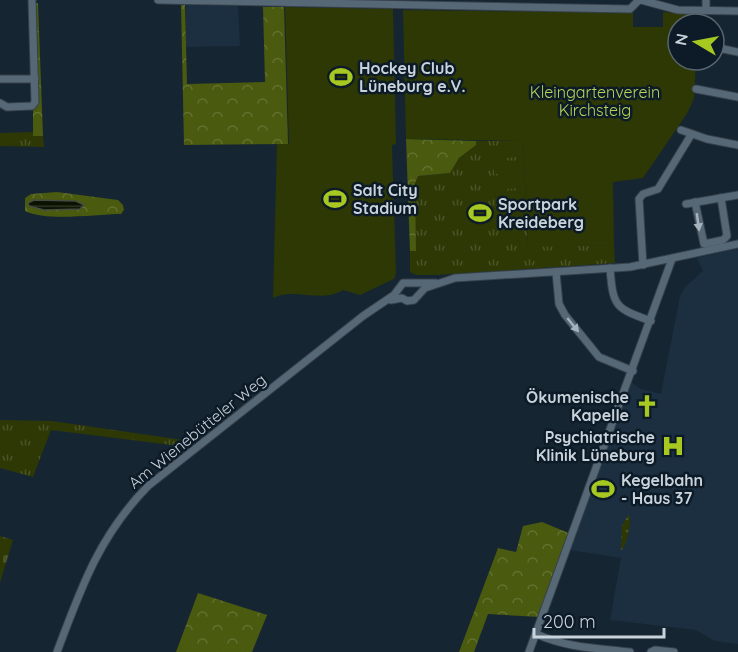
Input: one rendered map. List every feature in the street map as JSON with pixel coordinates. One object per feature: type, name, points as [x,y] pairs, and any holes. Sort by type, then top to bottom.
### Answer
[{"type":"street","points":[[0,103],[7,106],[34,105],[32,0]]},
{"type":"street","points":[[158,0],[630,9],[640,0],[669,9],[738,11]]},
{"type":"street","points":[[706,0],[706,10]]},
{"type":"street","points":[[0,79],[35,79]]},
{"type":"street","points":[[696,89],[738,97]]},
{"type":"street","points":[[681,130],[691,135],[738,145]]},
{"type":"street","points":[[643,265],[639,199],[643,194],[660,186],[691,135]]},
{"type":"street","points":[[686,204],[738,195]]},
{"type":"street","points":[[695,202],[704,244],[723,240],[727,236],[721,198]]},
{"type":"street","name":"Am Wienebütteler Weg","points":[[57,652],[91,563],[110,531],[132,502],[196,447],[363,316],[400,294],[405,282],[418,288],[467,277],[643,265],[738,244]]},
{"type":"street","points":[[530,652],[672,259]]},
{"type":"street","points":[[610,268],[612,296],[618,307],[651,321]]},
{"type":"street","points":[[556,272],[559,304],[565,315],[599,357],[633,371]]},
{"type":"street","name":"Am Wienebütteler Weg","points":[[400,294],[407,301],[414,300],[418,288]]},
{"type":"street","points":[[536,634],[558,648],[574,646],[630,652]]},
{"type":"street","points":[[651,652],[655,650],[674,652]]},
{"type":"shaded area","points":[[186,5],[238,6],[240,46],[186,47]]},
{"type":"shaded area","points":[[34,200],[76,201],[84,205],[80,209],[44,210],[29,206],[28,203]]},
{"type":"shaded area","name":"Psychiatrische Klinik Lüneburg","points":[[738,248],[738,644],[715,641],[696,630],[610,620],[621,558],[570,550],[631,382],[641,389],[661,394],[680,296],[685,287],[703,271],[697,258]]},
{"type":"green space","points":[[35,3],[38,3],[43,136],[33,136],[33,108],[37,104]]},
{"type":"green space","points":[[181,5],[185,5],[187,84],[265,82],[263,7],[284,7],[288,144],[184,145]]},
{"type":"green space","points":[[285,7],[393,9],[396,144],[392,145],[396,273],[394,279],[360,295],[343,290],[326,296],[290,294],[273,298],[277,144],[289,144]]},
{"type":"green space","name":"Kleingartenverein Kirchsteig","points":[[403,10],[633,13],[633,27],[663,27],[663,12],[666,12],[666,72],[695,72],[694,98],[688,112],[643,178],[613,182],[614,245],[528,247],[523,141],[406,139]]},
{"type":"green space","points":[[33,132],[33,136],[43,136],[44,147],[0,146],[0,133]]},
{"type":"green space","points":[[406,139],[476,141],[476,145],[459,158],[450,173],[418,176],[415,183],[416,251],[410,251]]},
{"type":"green space","points":[[476,141],[523,141],[528,246],[614,245],[615,263],[436,275],[416,275],[410,272],[410,251],[416,251],[414,183],[418,176],[450,173],[459,158],[475,145]]},
{"type":"green space","points":[[516,145],[517,157],[493,159],[492,147]]},
{"type":"green space","points":[[517,161],[518,173],[494,174],[493,162]]},
{"type":"green space","points":[[518,177],[519,188],[495,190],[494,178]]},
{"type":"green space","points":[[57,192],[118,200],[124,210],[121,214],[72,217],[34,214],[25,211],[25,198],[31,194]],"holes":[[[34,200],[76,201],[80,209],[44,210]]]},
{"type":"green space","points":[[519,192],[520,204],[496,206],[495,194]]},
{"type":"green space","points":[[520,208],[521,220],[497,221],[496,209]]},
{"type":"green space","points":[[0,420],[52,421],[190,441],[180,446],[51,430],[33,477],[0,468]]},
{"type":"green space","points":[[629,514],[628,533],[621,551],[622,525]]},
{"type":"green space","points":[[542,522],[571,534],[540,617],[488,614],[474,652],[459,652],[498,548],[516,552],[523,526]]},
{"type":"green space","points":[[0,536],[13,540],[0,583]]},
{"type":"green space","points":[[198,593],[267,615],[252,652],[176,652]]},
{"type":"place","name":"Hockey Club Lüneburg e.V.","points":[[341,77]]},
{"type":"place","name":"Salt City Stadium","points":[[335,199]]},
{"type":"place","name":"Sportpark Kreideberg","points":[[480,213]]},
{"type":"place","name":"Ökumenische Kapelle","points":[[647,406]]},
{"type":"place","name":"Psychiatrische Klinik Lüneburg","points":[[673,446]]},
{"type":"place","name":"Kegelbahn - Haus 37","points":[[603,489]]}]
